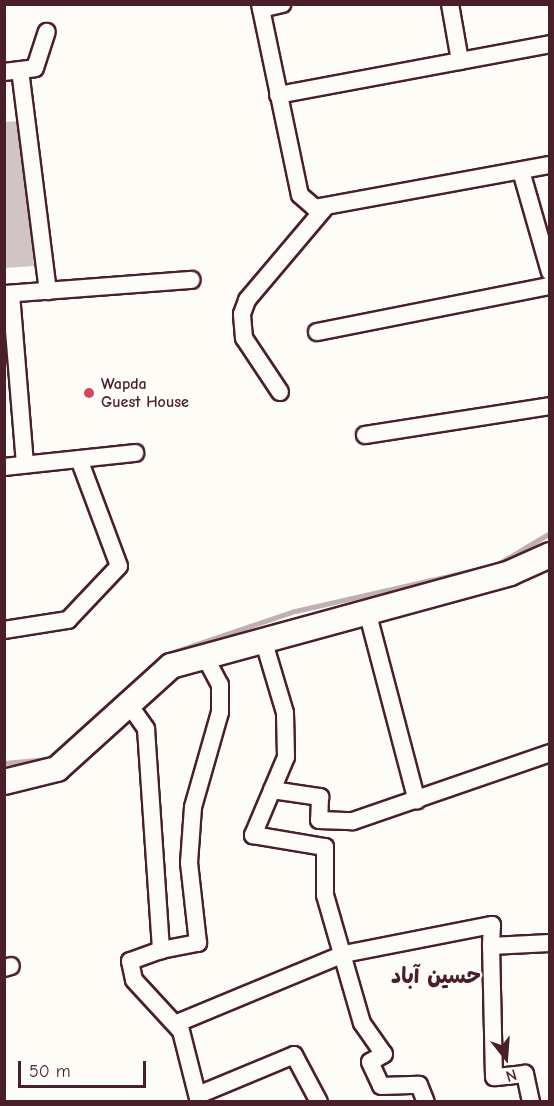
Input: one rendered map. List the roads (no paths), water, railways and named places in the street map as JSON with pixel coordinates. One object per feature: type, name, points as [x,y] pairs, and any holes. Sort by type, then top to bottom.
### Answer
[{"type":"street","points":[[282,4],[260,7],[300,195],[306,203],[324,209],[549,165]]},
{"type":"street","points":[[450,4],[460,61]]},
{"type":"street","points":[[47,32],[35,68],[12,71],[48,291]]},
{"type":"street","points":[[278,95],[549,44]]},
{"type":"street","points":[[520,171],[549,272]]},
{"type":"street","points":[[280,392],[244,338],[242,314],[247,300],[324,209]]},
{"type":"street","points":[[25,464],[8,294],[191,280]]},
{"type":"street","points":[[317,332],[549,286]]},
{"type":"street","points":[[365,435],[549,406]]},
{"type":"street","points":[[4,467],[135,453]]},
{"type":"street","points":[[4,630],[68,620],[119,566],[79,459]]},
{"type":"street","points":[[4,782],[57,769],[171,666],[204,655],[510,573],[549,555]]},
{"type":"street","points":[[367,611],[417,801]]},
{"type":"street","points":[[263,639],[285,712],[286,757],[253,835],[325,847],[325,895],[344,954],[362,1023],[384,1054],[370,1062],[381,1086],[419,1085],[426,1101]]},
{"type":"street","points":[[204,655],[220,685],[220,712],[193,807],[189,863],[198,943],[161,950],[130,961],[134,980],[175,1024],[198,1098],[294,1055],[319,1101]]},
{"type":"street","points":[[128,703],[146,729],[161,950]]},
{"type":"street","points":[[272,790],[320,797],[319,820],[353,821],[417,801],[549,753]]},
{"type":"street","points":[[175,1024],[344,954],[492,925],[494,1077],[525,1074],[531,1101]]},
{"type":"street","points":[[491,946],[549,944]]},
{"type":"waterway","points":[[494,566],[550,533]]},
{"type":"waterway","points":[[4,763],[48,759],[164,655],[295,611],[485,568]]},
{"type":"place","name":"Wapda Guest House","points":[[89,393]]},
{"type":"district","name":"حسین آباد","points":[[436,977]]}]
